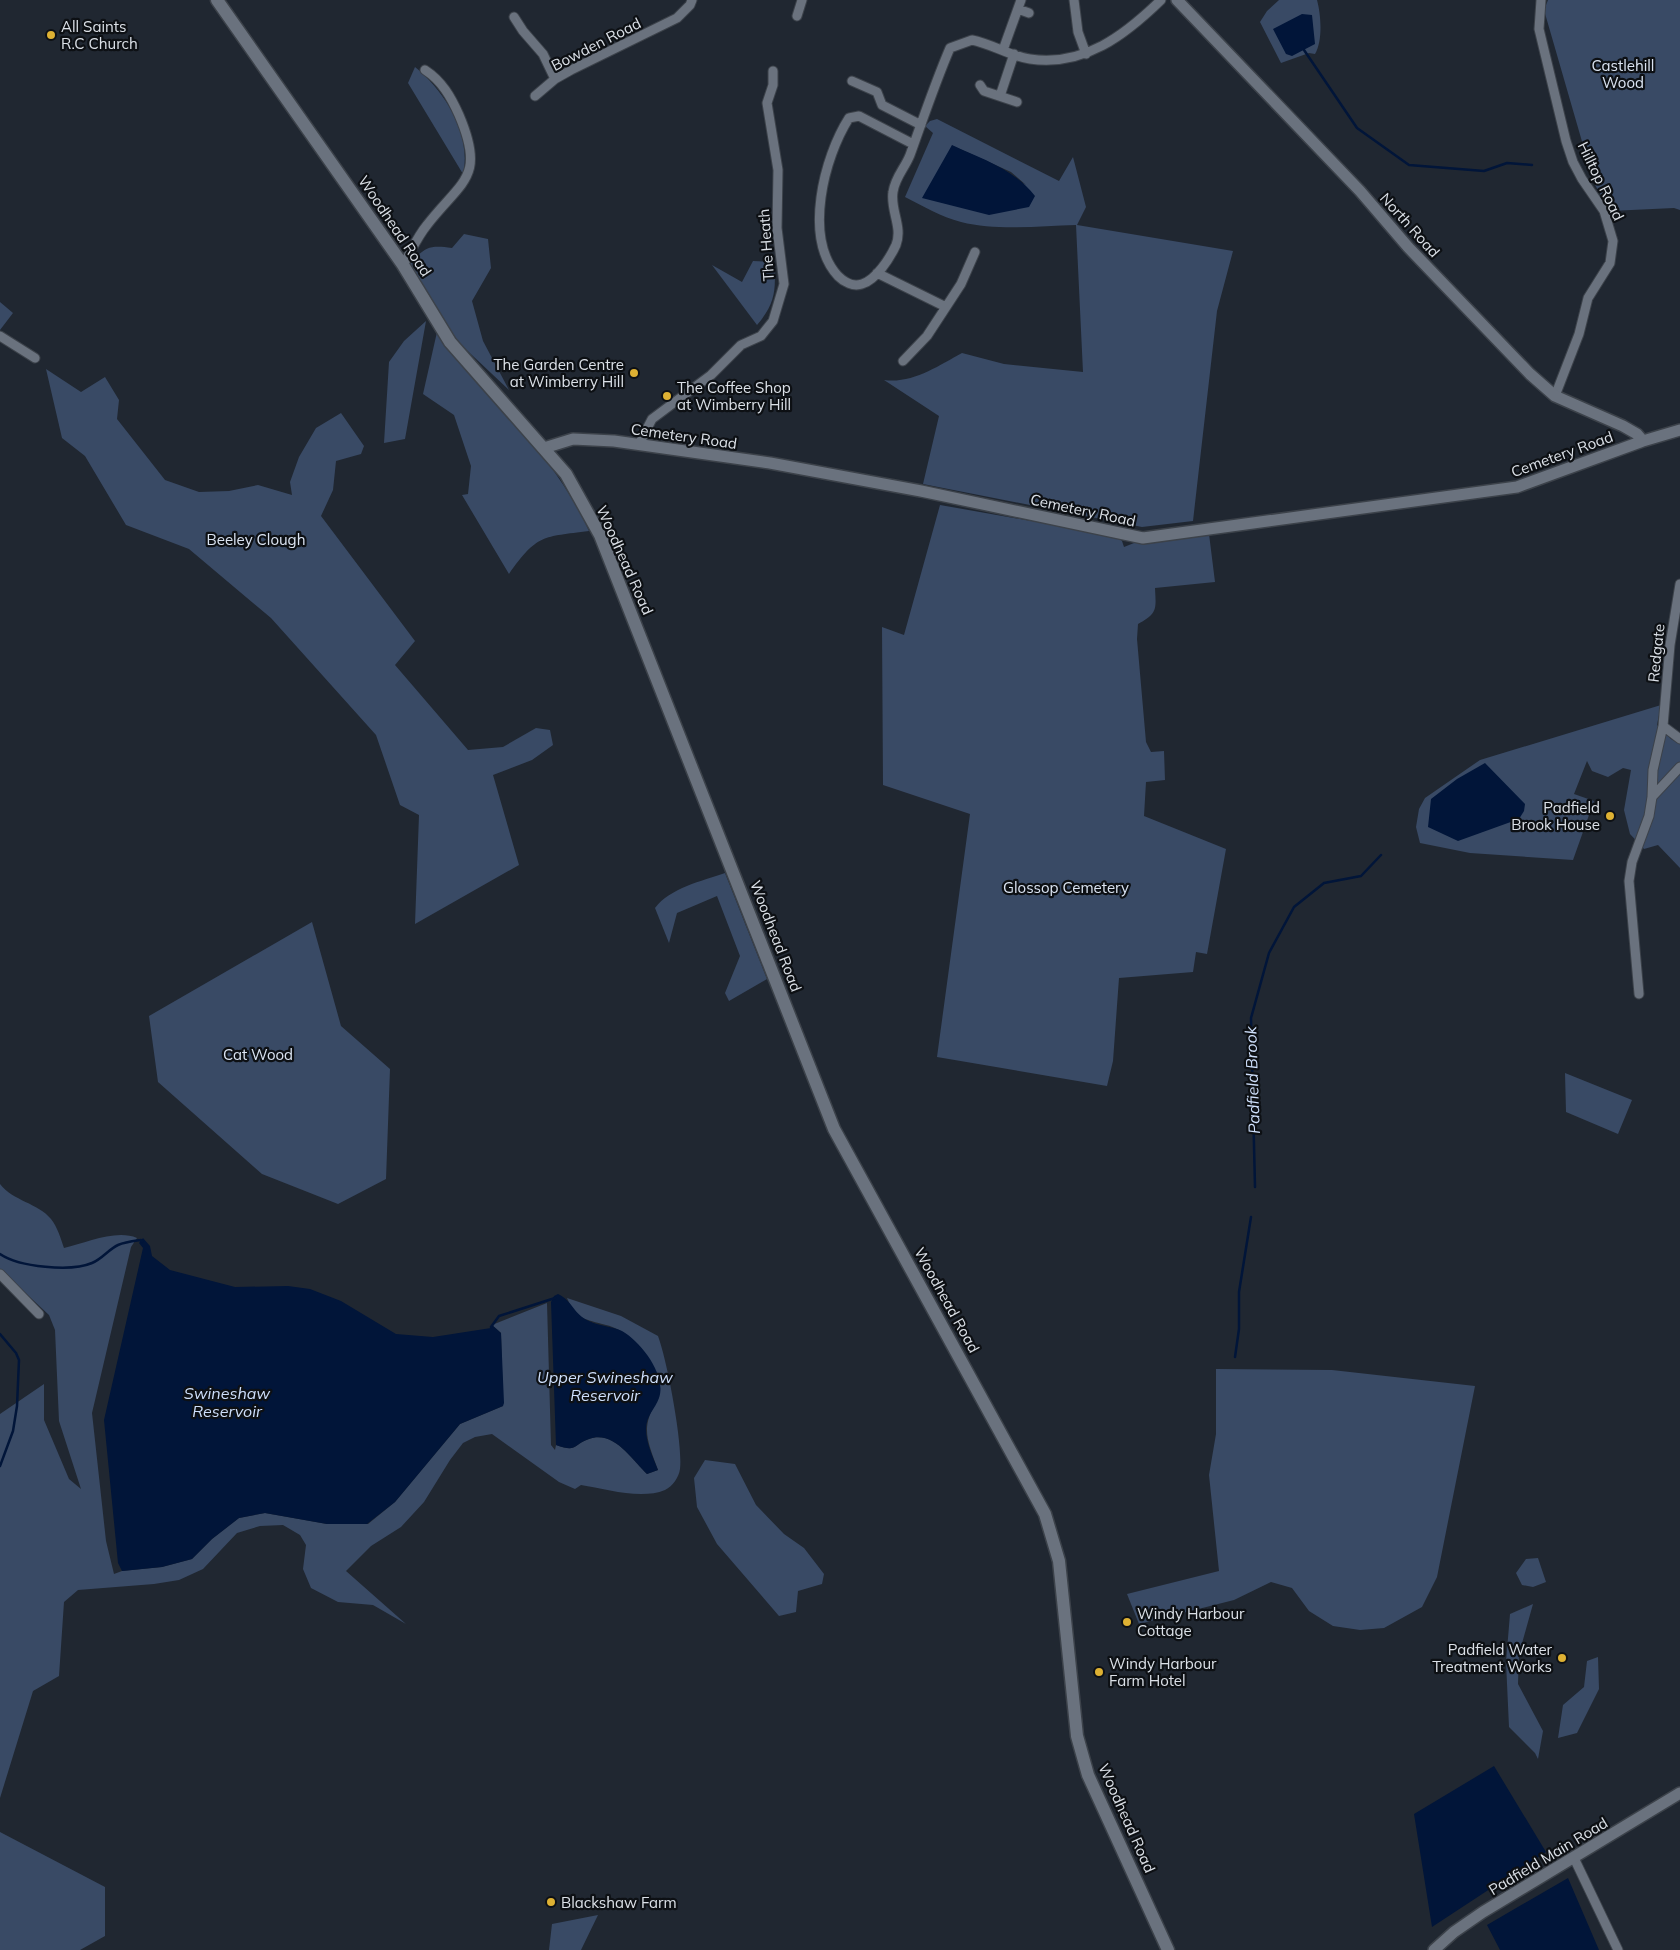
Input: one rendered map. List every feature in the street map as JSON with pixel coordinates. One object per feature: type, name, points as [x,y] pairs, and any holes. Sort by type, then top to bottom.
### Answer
[{"type":"main road","name":"Woodhead Road","points":[[217,0],[403,265],[450,342],[566,474],[600,535],[834,1129],[1045,1514],[1059,1561],[1077,1736],[1081,1751],[1088,1775],[1168,1950]]},
{"type":"street","name":"Bowden Road","points":[[535,96],[555,79],[677,18],[690,5],[692,0]]},
{"type":"street","points":[[797,16],[802,0]]},
{"type":"street","points":[[1074,0],[1078,32],[1086,54]]},
{"type":"street","points":[[913,144],[860,116],[849,118],[840,132],[825,178],[820,224],[826,260],[841,278],[849,284],[863,284],[877,272],[890,256],[897,242],[898,227],[892,194],[897,176],[910,156],[950,48],[972,40],[1029,59],[1059,61],[1086,54],[1124,32],[1162,0]]},
{"type":"street","name":"North Road","points":[[1177,0],[1360,191],[1408,247],[1530,374],[1555,396],[1623,426],[1637,434],[1642,441]]},
{"type":"street","name":"Hilltop Road","points":[[1541,0],[1539,29],[1566,141],[1577,171],[1604,211],[1613,241],[1610,263],[1588,298],[1579,334],[1555,396]]},
{"type":"street","points":[[1003,50],[1020,4],[1029,12]]},
{"type":"street","points":[[514,17],[522,31],[543,54],[555,79]]},
{"type":"street","points":[[1000,96],[1014,54]]},
{"type":"street","points":[[403,265],[426,226],[458,192],[464,182],[471,154],[463,124],[448,92],[434,75],[425,70]]},
{"type":"street","name":"The Heath","points":[[639,444],[652,419],[710,375],[741,345],[761,336],[773,321],[784,284],[777,228],[778,170],[767,103],[773,86],[773,71]]},
{"type":"street","points":[[852,81],[877,92],[882,105],[921,125]]},
{"type":"street","points":[[980,85],[984,91],[1017,102]]},
{"type":"street","points":[[903,361],[927,336],[961,284],[975,252]]},
{"type":"street","points":[[877,272],[946,307]]},
{"type":"street","points":[[0,336],[35,358]]},
{"type":"street","name":"Cemetery Road","points":[[544,448],[573,439],[639,444],[798,468],[921,491],[1143,538],[1510,489],[1537,481],[1642,441],[1680,430]]},
{"type":"street","name":"Redgate","points":[[1639,994],[1629,881],[1632,862],[1649,816],[1653,770],[1663,726],[1670,645],[1680,584]]},
{"type":"street","points":[[1663,726],[1680,739]]},
{"type":"street","points":[[1652,797],[1680,767]]},
{"type":"street","points":[[0,1274],[39,1314]]},
{"type":"street","name":"Padfield Main Road","points":[[1434,1950],[1454,1932],[1483,1912],[1680,1792]]},
{"type":"street","points":[[1574,1858],[1618,1950]]},
{"type":"green space","points":[[1279,0],[1317,0],[1320,13],[1320,27],[1318,48],[1315,54],[1309,53],[1281,63],[1260,22],[1267,11]]},
{"type":"green space","name":"Castlehill Wood","points":[[1548,0],[1680,0],[1680,210],[1674,208],[1610,211],[1594,183],[1544,10]]},
{"type":"green space","points":[[415,67],[436,88],[454,115],[464,144],[463,174],[408,83]]},
{"type":"green space","points":[[937,119],[1059,181],[1073,157],[1086,207],[1077,225],[1233,251],[1217,311],[1193,521],[1142,527],[923,484],[939,416],[884,380],[894,381],[915,377],[962,353],[1004,364],[1083,372],[1076,225],[1018,227],[975,225],[946,217],[905,197],[933,133],[925,126],[930,121]],"holes":[[[951,145],[1011,172],[1026,185]]]},
{"type":"green space","points":[[464,234],[488,239],[491,268],[472,301],[483,341],[509,390],[457,341],[410,264],[428,248],[452,248]]},
{"type":"green space","points":[[753,261],[774,262],[775,272],[775,288],[771,303],[757,325],[712,265],[742,282]]},
{"type":"green space","points":[[0,302],[13,313],[0,330]]},
{"type":"green space","points":[[426,321],[405,439],[384,443],[389,362],[404,341]]},
{"type":"green space","points":[[437,332],[449,350],[507,414],[544,459],[576,506],[589,531],[551,537],[534,544],[509,574],[462,495],[468,494],[471,466],[454,415],[423,394]]},
{"type":"green space","name":"Beeley Clough","points":[[46,369],[81,392],[105,377],[119,400],[117,419],[165,480],[199,492],[229,491],[258,485],[292,495],[290,482],[299,457],[316,428],[341,413],[364,446],[361,454],[336,461],[333,490],[321,516],[415,641],[395,665],[468,750],[503,747],[536,728],[550,730],[553,745],[532,760],[493,775],[519,865],[415,924],[419,815],[400,805],[376,735],[271,618],[189,549],[126,525],[85,456],[62,438]]},
{"type":"green space","name":"Glossop Cemetery","points":[[940,505],[1117,536],[1122,541],[1124,547],[1134,543],[1209,534],[1215,582],[1155,588],[1156,601],[1154,610],[1149,617],[1138,624],[1137,639],[1146,742],[1151,752],[1164,751],[1165,780],[1146,782],[1144,816],[1226,849],[1207,954],[1196,952],[1193,972],[1119,978],[1113,1061],[1107,1086],[937,1057],[970,814],[883,785],[882,627],[904,635]]},
{"type":"green space","points":[[1661,705],[1657,725],[1671,739],[1680,744],[1680,868],[1658,845],[1644,849],[1630,834],[1624,810],[1631,770],[1623,768],[1608,777],[1592,771],[1587,761],[1574,794],[1594,801],[1573,860],[1470,853],[1420,843],[1416,827],[1419,809],[1425,798],[1480,760]]},
{"type":"green space","points":[[725,873],[767,979],[729,1001],[725,993],[740,956],[717,896],[677,913],[669,943],[655,908],[661,901],[678,890]]},
{"type":"green space","name":"Cat Wood","points":[[312,922],[341,1026],[390,1069],[386,1179],[338,1204],[262,1174],[158,1082],[149,1016]]},
{"type":"green space","points":[[1565,1073],[1632,1100],[1618,1134],[1566,1112]]},
{"type":"green space","points":[[0,1184],[5,1190],[39,1209],[51,1219],[59,1233],[64,1248],[110,1236],[120,1235],[137,1238],[131,1247],[92,1413],[106,1541],[114,1574],[122,1571],[162,1567],[192,1559],[212,1539],[239,1518],[265,1513],[327,1524],[368,1524],[395,1502],[460,1424],[503,1406],[501,1333],[492,1325],[547,1303],[551,1445],[555,1450],[556,1445],[572,1448],[584,1441],[598,1437],[614,1442],[622,1448],[647,1474],[658,1470],[647,1434],[649,1418],[658,1399],[648,1358],[640,1347],[624,1333],[612,1327],[582,1318],[574,1311],[567,1298],[621,1316],[658,1336],[670,1382],[677,1422],[680,1457],[678,1475],[673,1484],[665,1490],[656,1493],[623,1493],[581,1485],[575,1489],[559,1482],[492,1434],[475,1437],[463,1443],[424,1502],[401,1527],[371,1546],[346,1571],[406,1624],[373,1605],[338,1602],[311,1588],[303,1569],[306,1545],[300,1535],[283,1525],[260,1526],[237,1533],[203,1569],[179,1580],[154,1584],[78,1590],[64,1602],[59,1676],[33,1691],[0,1798],[0,1414],[44,1384],[44,1420],[69,1479],[81,1489],[59,1421],[55,1330],[49,1315],[0,1269]]},
{"type":"green space","points":[[1216,1369],[1332,1370],[1475,1386],[1437,1577],[1422,1607],[1384,1628],[1360,1630],[1333,1626],[1309,1611],[1292,1588],[1271,1582],[1234,1600],[1139,1624],[1127,1594],[1219,1571],[1209,1475],[1216,1434]]},
{"type":"green space","points":[[705,1460],[735,1464],[756,1505],[784,1534],[804,1548],[824,1574],[822,1584],[798,1591],[796,1612],[779,1616],[717,1544],[697,1507],[694,1478]]},
{"type":"green space","points":[[1538,1558],[1546,1582],[1533,1587],[1522,1585],[1516,1573],[1526,1559]]},
{"type":"green space","points":[[1533,1604],[1519,1654],[1518,1684],[1543,1731],[1538,1759],[1535,1753],[1509,1727],[1506,1662],[1510,1614]]},
{"type":"green space","points":[[1598,1657],[1599,1689],[1577,1733],[1558,1738],[1563,1705],[1584,1687],[1587,1661]]},
{"type":"green space","points":[[0,1832],[105,1887],[105,1936],[80,1950],[0,1950]]},
{"type":"green space","points":[[598,1915],[581,1950],[549,1950],[552,1924]]},
{"type":"water","points":[[1302,14],[1312,15],[1315,44],[1292,56],[1286,54],[1273,29]]},
{"type":"water","points":[[952,145],[997,166],[1027,187],[1035,196],[1029,207],[989,215],[922,198]]},
{"type":"water","points":[[1485,763],[1525,804],[1524,811],[1519,819],[1458,841],[1428,827],[1431,799],[1457,779]]},
{"type":"water","name":"Swineshaw Reservoir","points":[[143,1238],[150,1246],[152,1256],[170,1270],[235,1287],[288,1286],[310,1289],[341,1301],[396,1334],[433,1337],[491,1328],[492,1325],[501,1333],[503,1406],[460,1424],[395,1502],[367,1524],[327,1524],[265,1513],[239,1518],[212,1539],[192,1559],[162,1567],[122,1571],[118,1563],[104,1420],[143,1248],[139,1243]]},
{"type":"water","name":"Upper Swineshaw Reservoir","points":[[558,1294],[589,1321],[622,1331],[637,1343],[651,1360],[659,1379],[660,1389],[659,1398],[647,1420],[646,1434],[658,1470],[647,1474],[622,1448],[614,1442],[598,1437],[584,1441],[572,1448],[556,1445],[551,1302],[554,1296]]},
{"type":"water","points":[[1494,1766],[1546,1852],[1432,1927],[1414,1814]]},
{"type":"water","points":[[1568,1878],[1599,1950],[1500,1950],[1487,1925]]},
{"type":"waterway","points":[[1304,50],[1357,128],[1409,165],[1484,171],[1507,163],[1532,165]]},
{"type":"waterway","name":"Padfield Brook","points":[[1255,1187],[1251,1018],[1269,953],[1294,907],[1324,883],[1361,876],[1381,855]]},
{"type":"waterway","name":"Padfield Brook","points":[[1235,1357],[1239,1329],[1239,1292],[1251,1217]]},
{"type":"waterway","points":[[0,1254],[19,1262],[45,1267],[83,1266],[99,1259],[121,1244],[141,1240],[142,1242]]},
{"type":"waterway","points":[[491,1327],[499,1316],[555,1298]]},
{"type":"waterway","points":[[0,1334],[16,1353],[19,1360],[17,1406],[13,1431],[0,1466]]},
{"type":"place","name":"All Saints R.C Church","points":[[51,35]]},
{"type":"place","name":"The Garden Centre at Wimberry Hill","points":[[634,373]]},
{"type":"place","name":"The Coffee Shop at Wimberry Hill","points":[[667,396]]},
{"type":"place","name":"Padfield Brook House","points":[[1610,816]]},
{"type":"place","name":"Windy Harbour Cottage","points":[[1127,1622]]},
{"type":"place","name":"Padfield Water Treatment Works","points":[[1562,1658]]},
{"type":"place","name":"Windy Harbour Farm Hotel","points":[[1099,1672]]},
{"type":"place","name":"Blackshaw Farm","points":[[551,1902]]}]
